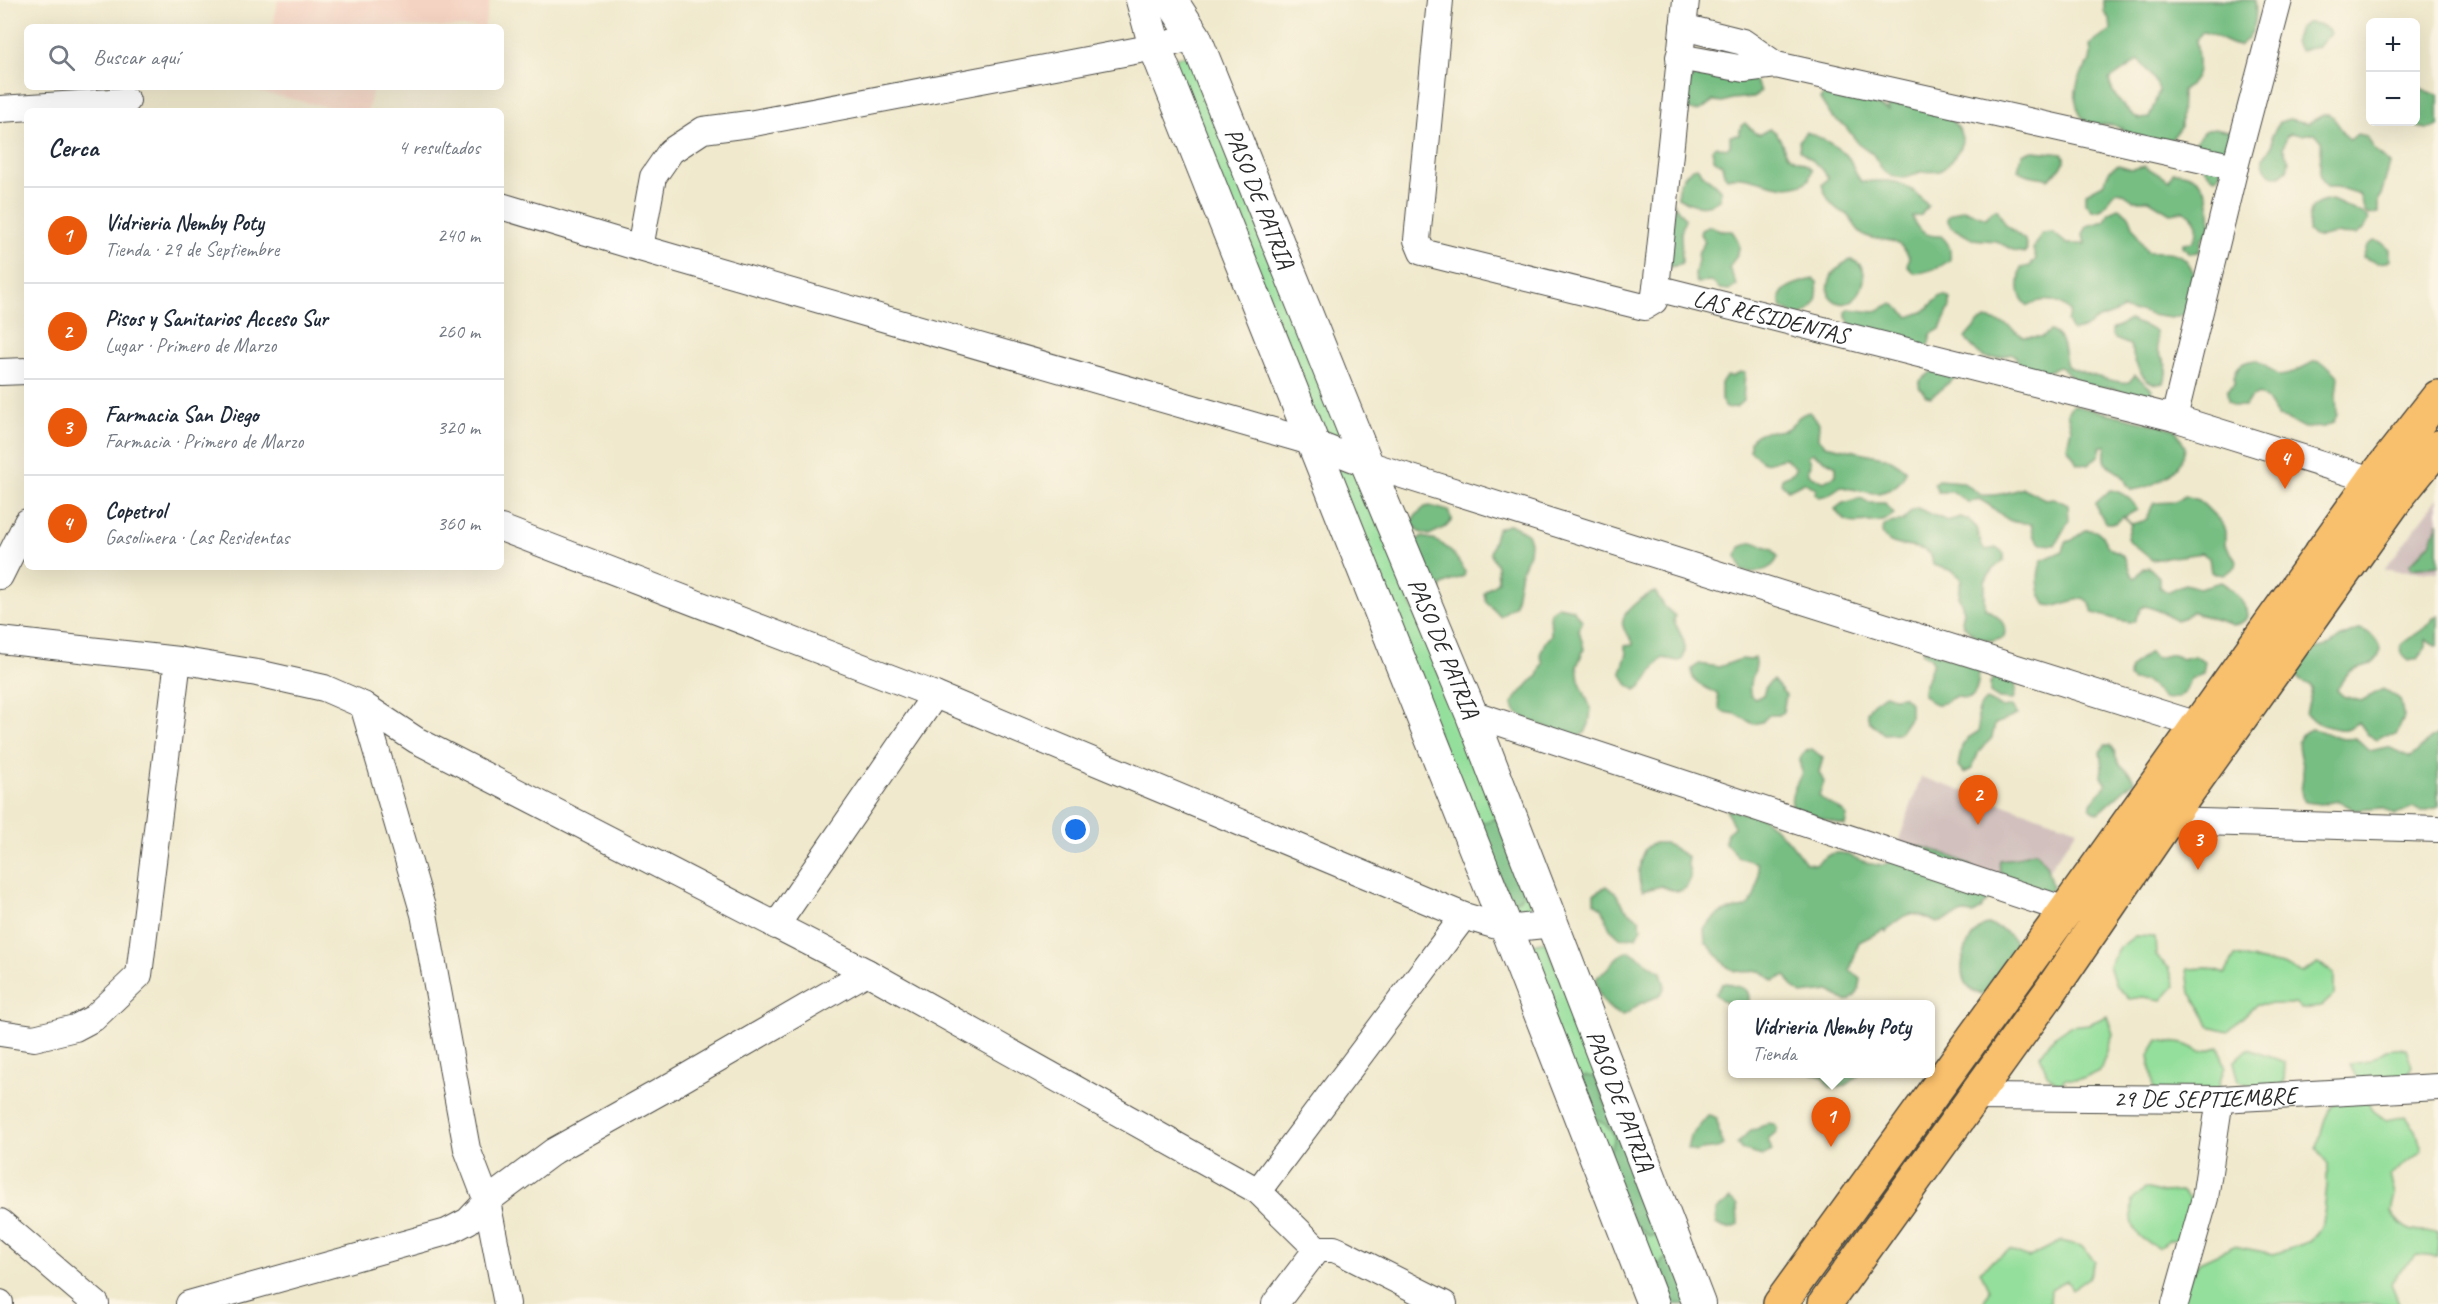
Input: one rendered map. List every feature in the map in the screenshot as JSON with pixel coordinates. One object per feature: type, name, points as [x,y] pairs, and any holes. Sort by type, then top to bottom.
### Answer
[{"type":"highway","points":[[1826,1304],[2048,996],[2168,821],[2386,488],[2438,397]]},
{"type":"highway","points":[[1780,1304],[2198,725],[2386,488],[2438,447]]},
{"type":"street","name":"PASO DE PATRIA","points":[[1142,0],[1155,47],[1507,929],[1653,1304]]},
{"type":"street","name":"PASO DE PATRIA","points":[[1170,0],[1194,37],[1367,464],[1471,713],[1699,1304]]},
{"type":"street","points":[[1440,0],[1417,240],[1422,252],[1644,307],[1654,301],[1656,288],[1686,0]]},
{"type":"street","points":[[2175,418],[2235,167],[2279,0]]},
{"type":"street","points":[[1683,27],[1743,42],[1776,65]]},
{"type":"street","points":[[640,248],[653,177],[671,151],[703,130],[1155,47],[1194,37]]},
{"type":"street","points":[[1679,57],[1744,69],[1776,65],[2235,167]]},
{"type":"street","points":[[0,109],[127,101]]},
{"type":"street","points":[[504,207],[1311,442],[1367,464],[2198,725]]},
{"type":"street","name":"LAS RESIDENTAS","points":[[1656,288],[2175,418],[2386,488]]},
{"type":"street","points":[[0,372],[24,371]]},
{"type":"street","points":[[0,576],[24,528]]},
{"type":"street","points":[[504,529],[935,695],[1464,916],[1507,929],[1553,924]]},
{"type":"street","points":[[0,640],[178,660],[257,672],[313,686],[363,705],[416,740],[867,972],[1258,1191],[1317,1249],[1334,1249],[1341,1252],[1443,1304]]},
{"type":"street","points":[[0,1033],[34,1038],[75,1028],[102,1012],[140,975],[178,660]]},
{"type":"street","points":[[776,926],[935,695]]},
{"type":"street","points":[[363,705],[424,914],[467,1149],[487,1201],[507,1304]]},
{"type":"street","points":[[1471,713],[2066,910]]},
{"type":"street","points":[[2168,821],[2438,828]]},
{"type":"street","points":[[1258,1191],[1464,916]]},
{"type":"street","points":[[189,1304],[447,1232],[468,1221],[487,1201],[554,1151],[867,972]]},
{"type":"street","name":"29 DE SEPTIEMBRE","points":[[1973,1097],[2220,1099],[2438,1087]]},
{"type":"street","points":[[2175,1304],[2205,1198],[2220,1099]]},
{"type":"street","points":[[0,1222],[96,1304]]},
{"type":"street","points":[[1275,1304],[1317,1249]]},
{"type":"shaded area","points":[[278,0],[490,0],[485,24],[274,24]]},
{"type":"shaded area","points":[[259,90],[372,90],[369,108],[333,108],[259,92]]},
{"type":"shaded area","points":[[2438,498],[2438,572],[2384,570]]},
{"type":"shaded area","points":[[1921,777],[2078,829],[2034,890],[1897,845]]},
{"type":"green space","points":[[2104,0],[2255,0],[2256,14],[2252,31],[2239,46],[2202,32],[2196,40],[2197,75],[2189,86],[2182,90],[2181,127],[2169,142],[2141,140],[2116,126],[2088,122],[2077,108],[2077,88],[2091,57],[2090,45],[2111,30],[2110,20],[2104,12]],"holes":[[[2139,60],[2156,82],[2159,91],[2149,118],[2139,119],[2120,102],[2109,80]]]},
{"type":"green space","points":[[2307,23],[2320,25],[2331,33],[2318,47],[2300,50],[2294,42],[2299,28]]},
{"type":"green space","points":[[1191,54],[1343,438],[1316,428],[1170,60]]},
{"type":"green space","points":[[1688,65],[1753,78],[1761,91],[1754,97],[1723,102],[1713,101],[1703,109],[1693,111],[1685,106],[1685,91],[1692,78]]},
{"type":"green space","points":[[2420,87],[2428,93],[2438,95],[2438,126],[2430,129],[2418,126],[2420,126]]},
{"type":"green space","points":[[1836,89],[1889,110],[1887,103],[1895,105],[1934,100],[1959,129],[1962,138],[1961,147],[1948,165],[1940,171],[1921,172],[1902,178],[1892,176],[1883,171],[1873,154],[1858,143],[1846,127],[1831,116],[1820,99],[1826,92]]},
{"type":"green space","points":[[2325,114],[2333,117],[2350,140],[2357,134],[2367,136],[2374,149],[2390,164],[2378,199],[2378,213],[2369,215],[2365,212],[2359,194],[2337,187],[2327,187],[2323,182],[2320,171],[2321,140],[2315,133],[2287,135],[2283,148],[2289,161],[2287,170],[2280,176],[2273,175],[2265,168],[2263,158],[2272,146],[2272,135],[2280,122],[2289,119],[2308,123]]},
{"type":"green space","points":[[1745,123],[1755,133],[1760,134],[1769,129],[1776,133],[1788,155],[1812,170],[1809,180],[1789,187],[1748,178],[1727,178],[1722,165],[1714,159],[1712,149],[1716,146],[1726,149],[1730,146],[1730,136],[1739,135],[1741,126]]},
{"type":"green space","points":[[2214,128],[2234,132],[2219,176],[2215,178],[2204,168],[2195,142],[2204,131]]},
{"type":"green space","points":[[1806,132],[1845,153],[1862,182],[1899,183],[1920,197],[1928,206],[1921,215],[1912,217],[1914,222],[1923,232],[1941,236],[1944,239],[1949,246],[1950,260],[1933,270],[1914,273],[1907,266],[1909,256],[1898,244],[1888,240],[1870,238],[1861,233],[1848,215],[1837,209],[1828,198],[1822,185],[1828,178],[1823,170],[1800,150],[1799,140]]},
{"type":"green space","points":[[2034,151],[2063,154],[2063,165],[2048,179],[2022,173],[2018,170],[2021,157],[2024,153]]},
{"type":"green space","points":[[2118,165],[2132,169],[2145,166],[2169,181],[2173,172],[2185,173],[2194,177],[2201,184],[2209,201],[2210,232],[2202,238],[2199,252],[2189,253],[2183,246],[2183,243],[2192,242],[2197,233],[2195,220],[2184,211],[2170,213],[2149,200],[2134,200],[2117,191],[2104,207],[2092,210],[2086,203],[2086,193],[2103,184],[2110,170]]},
{"type":"green space","points":[[1697,167],[1721,191],[1719,200],[1709,205],[1698,205],[1678,197],[1681,181],[1692,168]]},
{"type":"green space","points":[[2332,200],[2367,216],[2369,220],[2364,229],[2356,235],[2336,234],[2322,237],[2308,232],[2310,213],[2314,206]]},
{"type":"green space","points":[[1674,204],[1685,219],[1681,233],[1682,262],[1669,267]]},
{"type":"green space","points":[[2118,208],[2130,217],[2148,252],[2178,255],[2189,264],[2200,291],[2189,313],[2171,318],[2123,309],[2084,328],[2072,331],[2067,321],[2070,312],[2061,304],[2039,301],[2028,306],[2020,293],[2021,268],[2030,266],[2036,259],[2033,249],[2042,233],[2052,232],[2067,244],[2085,244],[2083,235],[2087,226],[2105,221],[2109,212]]},
{"type":"green space","points":[[1963,209],[1986,218],[1997,209],[2006,225],[2025,240],[2027,250],[2024,253],[1996,241],[1972,239],[1951,227],[1947,219],[1949,215]]},
{"type":"green space","points":[[1710,226],[1723,231],[1732,231],[1738,242],[1739,250],[1729,268],[1737,285],[1730,290],[1720,289],[1712,282],[1697,283],[1695,279],[1697,254],[1705,242],[1700,234],[1701,230]]},
{"type":"green space","points":[[2374,241],[2383,243],[2390,249],[2390,259],[2386,262],[2377,263],[2363,257],[2367,246]]},
{"type":"green space","points":[[1851,260],[1860,265],[1864,273],[1863,282],[1854,299],[1846,303],[1838,302],[1829,295],[1830,279],[1840,266]]},
{"type":"green space","points":[[1813,279],[1817,282],[1817,294],[1815,303],[1809,311],[1799,317],[1782,308],[1780,301],[1784,291],[1795,284]]},
{"type":"green space","points":[[1941,296],[1950,299],[1950,307],[1940,329],[1931,334],[1926,347],[1851,325],[1846,317],[1846,312],[1850,309],[1874,312],[1891,304],[1909,317],[1923,312]]},
{"type":"green space","points":[[1986,319],[2005,324],[2024,337],[2042,337],[2050,331],[2055,333],[2063,345],[2067,366],[2116,381],[2129,382],[2135,375],[2153,390],[2150,399],[2145,401],[2108,387],[2077,383],[2063,368],[2058,367],[2042,374],[2021,369],[2015,355],[2011,353],[2003,357],[1984,357],[1965,338],[1978,323]]},
{"type":"green space","points":[[2129,320],[2156,331],[2157,349],[2167,370],[2163,383],[2156,384],[2144,378],[2130,345],[2115,339],[2112,335],[2112,330]]},
{"type":"green space","points":[[2256,360],[2280,376],[2290,374],[2315,361],[2331,368],[2338,376],[2337,415],[2333,423],[2324,427],[2304,428],[2278,417],[2267,400],[2259,394],[2250,398],[2245,406],[2235,406],[2228,401],[2227,391],[2234,384],[2235,374],[2239,367],[2246,362]]},
{"type":"green space","points":[[1935,369],[1957,376],[1931,397],[1926,396],[1919,386],[1920,381]]},
{"type":"green space","points":[[1740,372],[1745,373],[1743,401],[1736,407],[1726,408],[1721,400],[1721,383],[1727,376],[1732,377]]},
{"type":"green space","points":[[2072,405],[2175,429],[2185,447],[2179,464],[2158,482],[2132,490],[2124,478],[2107,464],[2106,446],[2101,446],[2099,455],[2088,465],[2078,463],[2067,447],[2071,428],[2067,413]]},
{"type":"green space","points":[[1809,412],[1819,423],[1818,438],[1825,445],[1888,458],[1905,469],[1903,478],[1892,488],[1878,493],[1841,486],[1828,495],[1819,497],[1815,494],[1816,489],[1804,482],[1788,490],[1781,483],[1782,478],[1794,472],[1796,468],[1785,458],[1764,462],[1750,450],[1750,441],[1762,432],[1786,429]],"holes":[[[1812,453],[1836,466],[1836,475],[1824,482],[1810,475],[1808,470],[1811,462],[1808,456]]]},
{"type":"green space","points":[[1332,467],[1359,474],[1533,908],[1509,914]]},
{"type":"green space","points":[[1938,480],[1962,482],[1981,495],[2002,494],[2023,488],[2045,499],[2054,498],[2068,505],[2069,520],[2055,545],[2041,544],[2034,537],[2031,524],[2010,521],[1978,499],[1969,503],[1953,492],[1938,492],[1934,483]]},
{"type":"green space","points":[[2110,490],[2126,496],[2133,502],[2137,510],[2124,517],[2131,524],[2123,517],[2116,523],[2107,523],[2098,512],[2096,503]]},
{"type":"green space","points":[[2185,496],[2199,500],[2221,522],[2225,531],[2225,545],[2237,561],[2236,566],[2224,574],[2211,572],[2209,558],[2202,553],[2152,560],[2127,538],[2131,524],[2148,518],[2154,503],[2173,502]]},
{"type":"green space","points":[[1861,498],[1869,503],[1885,503],[1894,514],[1881,521],[1853,523],[1842,518],[1835,509],[1843,503]]},
{"type":"green space","points":[[1430,506],[1448,511],[1452,520],[1446,527],[1429,535],[1420,532],[1410,521],[1425,507]]},
{"type":"green space","points":[[1917,508],[1947,521],[1961,517],[1970,521],[1977,528],[1982,547],[1986,550],[1996,548],[2004,554],[2004,560],[1993,569],[1985,581],[1985,608],[2003,624],[2005,633],[2003,638],[1993,641],[1978,638],[1963,625],[1964,611],[1959,597],[1961,578],[1953,571],[1933,565],[1932,556],[1927,551],[1898,545],[1886,539],[1882,533],[1887,524],[1903,521],[1912,510]]},
{"type":"green space","points":[[2438,522],[2438,565],[2412,568],[2410,564],[2430,543]]},
{"type":"green space","points":[[1510,524],[1527,533],[1530,542],[1529,553],[1521,571],[1515,605],[1500,616],[1486,602],[1484,593],[1498,581],[1497,566],[1490,553],[1497,529]]},
{"type":"green space","points":[[2086,530],[2098,532],[2107,546],[2120,553],[2135,578],[2144,568],[2149,567],[2159,577],[2159,587],[2167,592],[2185,584],[2199,588],[2221,582],[2244,605],[2247,612],[2246,618],[2242,623],[2232,625],[2192,611],[2176,620],[2163,612],[2145,606],[2141,608],[2134,622],[2129,622],[2093,613],[2090,603],[2083,598],[2055,606],[2046,605],[2038,583],[2042,560],[2063,551],[2066,542]]},
{"type":"green space","points":[[1422,537],[1448,548],[1465,572],[1464,576],[1442,585],[1440,594],[1435,596],[1413,542]]},
{"type":"green space","points":[[1753,542],[1772,549],[1778,557],[1772,566],[1763,570],[1742,571],[1737,556],[1740,547]]},
{"type":"green space","points":[[1655,592],[1665,607],[1675,616],[1674,621],[1685,650],[1682,660],[1663,658],[1636,690],[1627,684],[1621,672],[1627,654],[1624,646],[1633,645],[1624,629],[1624,617],[1632,606]]},
{"type":"green space","points":[[1558,606],[1572,609],[1582,620],[1579,630],[1584,649],[1577,666],[1579,680],[1591,709],[1585,733],[1576,737],[1531,722],[1515,711],[1512,703],[1538,676],[1543,663],[1540,655],[1545,642],[1551,635],[1550,612]]},
{"type":"green space","points":[[2438,615],[2438,646],[2426,639],[2426,647],[2418,659],[2409,661],[2402,655],[2401,645]]},
{"type":"green space","points":[[2360,629],[2369,633],[2376,640],[2380,649],[2379,653],[2372,663],[2349,672],[2337,690],[2343,696],[2361,701],[2383,689],[2400,699],[2404,718],[2396,735],[2382,736],[2378,739],[2368,735],[2359,722],[2348,728],[2336,729],[2318,723],[2306,714],[2312,689],[2311,685],[2301,681],[2294,674],[2301,661],[2315,649],[2330,645],[2341,637]]},
{"type":"green space","points":[[1922,648],[1979,668],[1977,686],[1973,695],[1966,699],[1956,696],[1936,704],[1923,695],[1933,663],[1931,658],[1923,653]]},
{"type":"green space","points":[[2149,652],[2156,658],[2172,655],[2182,659],[2200,658],[2205,661],[2203,674],[2190,679],[2184,692],[2178,697],[2163,698],[2146,681],[2132,681],[2129,677],[2130,668]]},
{"type":"green space","points":[[1755,657],[1756,667],[1750,686],[1751,696],[1755,699],[1763,695],[1766,686],[1773,680],[1786,695],[1783,712],[1779,715],[1769,715],[1762,722],[1753,724],[1736,714],[1723,712],[1720,709],[1717,694],[1696,682],[1692,669],[1699,664],[1719,667],[1741,659],[1751,660]]},
{"type":"green space","points":[[1996,674],[2013,678],[2016,688],[2013,700],[1999,699],[1990,693],[1990,683]]},
{"type":"green space","points":[[1885,694],[1893,697],[1903,696],[1910,703],[1910,717],[1899,733],[1884,734],[1869,721],[1867,712],[1873,703]]},
{"type":"green space","points":[[1986,700],[2003,708],[2012,706],[2017,715],[1995,724],[1992,738],[1979,751],[1972,769],[1964,773],[1958,766],[1962,746],[1968,738],[1979,731],[1979,710]]},
{"type":"green space","points":[[2311,729],[2341,739],[2355,738],[2369,751],[2388,747],[2410,757],[2438,734],[2438,807],[2421,812],[2413,807],[2395,815],[2383,808],[2355,810],[2339,801],[2320,804],[2305,802],[2301,792],[2303,774],[2298,743],[2300,737]]},
{"type":"green space","points":[[2105,745],[2111,745],[2118,762],[2134,781],[2098,813],[2090,808],[2091,803],[2106,785],[2101,777],[2100,752]]},
{"type":"green space","points":[[1812,749],[1823,758],[1819,772],[1824,782],[1819,795],[1844,812],[1847,816],[1845,826],[1793,809],[1792,794],[1802,772],[1801,758],[1804,752]]},
{"type":"green space","points":[[1726,809],[1762,817],[1790,842],[1806,863],[1816,864],[1833,853],[1840,853],[1879,865],[1888,863],[1909,846],[1922,847],[1969,865],[1993,894],[1981,910],[1973,914],[1963,913],[1937,923],[1915,914],[1909,914],[1886,932],[1885,929],[1859,942],[1850,970],[1861,979],[1859,990],[1850,1000],[1844,1000],[1830,991],[1801,994],[1785,975],[1774,981],[1761,971],[1733,970],[1723,963],[1705,942],[1704,929],[1713,919],[1722,912],[1745,908],[1752,900],[1757,887],[1757,863],[1738,857],[1725,843],[1727,833],[1734,827]]},
{"type":"green space","points":[[1498,818],[1526,887],[1520,898],[1513,902],[1510,902],[1479,824]]},
{"type":"green space","points":[[1655,843],[1665,843],[1688,857],[1689,883],[1683,890],[1675,891],[1661,886],[1643,891],[1639,876],[1642,857],[1646,848]]},
{"type":"green space","points":[[2036,852],[2046,863],[2052,887],[2044,904],[2014,887],[2002,875],[2000,868],[2000,860]]},
{"type":"green space","points":[[1607,886],[1615,892],[1625,908],[1639,919],[1641,928],[1636,937],[1621,938],[1609,927],[1602,908],[1594,903],[1594,894]]},
{"type":"green space","points":[[1987,925],[1997,927],[2007,933],[2014,940],[2018,950],[1988,994],[1975,992],[1966,985],[1962,975],[1965,950],[1978,930]]},
{"type":"green space","points":[[2135,936],[2155,937],[2156,956],[2169,968],[2175,986],[2162,1000],[2143,997],[2129,999],[2115,984],[2109,965],[2119,948]]},
{"type":"green space","points":[[1545,941],[1695,1304],[1662,1304],[1524,947]]},
{"type":"green space","points":[[1630,951],[1661,972],[1665,986],[1660,994],[1622,1015],[1611,1010],[1603,1000],[1598,989],[1597,977],[1616,958]]},
{"type":"green space","points":[[2235,956],[2283,965],[2301,973],[2319,963],[2334,974],[2334,995],[2321,1007],[2301,1009],[2295,1004],[2257,1004],[2228,1031],[2209,1026],[2201,1008],[2190,993],[2187,969],[2207,968],[2225,974]]},
{"type":"green space","points":[[1727,983],[1745,989],[1749,1000],[1728,1000],[1727,1003],[1715,994],[1722,984]]},
{"type":"green space","points":[[2107,1016],[2113,1034],[2100,1071],[2083,1079],[2064,1079],[2061,1087],[2047,1074],[2040,1055],[2054,1037],[2070,1026],[2089,1024]]},
{"type":"green space","points":[[2158,1040],[2184,1044],[2201,1052],[2219,1047],[2225,1066],[2219,1085],[2228,1103],[2216,1117],[2197,1113],[2177,1116],[2157,1112],[2149,1055]]},
{"type":"green space","points":[[2406,1048],[2412,1066],[2401,1085],[2363,1091],[2371,1109],[2386,1120],[2405,1116],[2416,1130],[2422,1151],[2390,1176],[2395,1194],[2391,1212],[2406,1228],[2416,1232],[2438,1232],[2438,1257],[2417,1255],[2402,1268],[2391,1284],[2399,1304],[2176,1304],[2199,1262],[2234,1246],[2274,1254],[2311,1241],[2323,1224],[2327,1165],[2317,1148],[2326,1117],[2329,1110],[2340,1100],[2362,1091],[2350,1064],[2369,1061],[2386,1050]]},
{"type":"green space","points":[[2248,1049],[2285,1062],[2284,1082],[2270,1094],[2239,1081],[2234,1062]]},
{"type":"green space","points":[[1585,1076],[1595,1077],[1658,1235],[1649,1236],[1635,1224],[1606,1164],[1614,1137],[1609,1128],[1594,1118],[1581,1080]]},
{"type":"green space","points":[[1823,1078],[1855,1078],[1839,1088],[1830,1087]]},
{"type":"green space","points":[[1709,1115],[1717,1118],[1718,1131],[1724,1145],[1696,1152],[1687,1149],[1690,1137]]},
{"type":"green space","points":[[1767,1123],[1774,1124],[1777,1128],[1768,1139],[1772,1151],[1762,1156],[1742,1150],[1737,1144],[1751,1130]]},
{"type":"green space","points":[[2145,1188],[2162,1193],[2182,1192],[2198,1206],[2189,1239],[2169,1240],[2158,1248],[2138,1235],[2133,1225],[2132,1201]]},
{"type":"green space","points":[[1730,1199],[1737,1205],[1738,1224],[1733,1228],[1727,1228],[1716,1224],[1716,1211]]},
{"type":"green space","points":[[2061,1241],[2081,1246],[2095,1261],[2088,1278],[2072,1289],[2067,1281],[2051,1290],[2050,1304],[1983,1304],[1989,1290],[1980,1271],[1994,1259],[2010,1250],[2028,1258]]},
{"type":"green space","points":[[1672,1255],[1700,1304],[1666,1304],[1653,1277],[1663,1260]]},
{"type":"place","name":"Copetrol","points":[[2285,489]]},
{"type":"place","name":"Pisos y Sanitarios Acceso Sur","points":[[1978,825]]},
{"type":"place","name":"Farmacia San Diego","points":[[2198,870]]},
{"type":"place","name":"Vidrieria Nemby Poty","points":[[1831,1147]]}]
